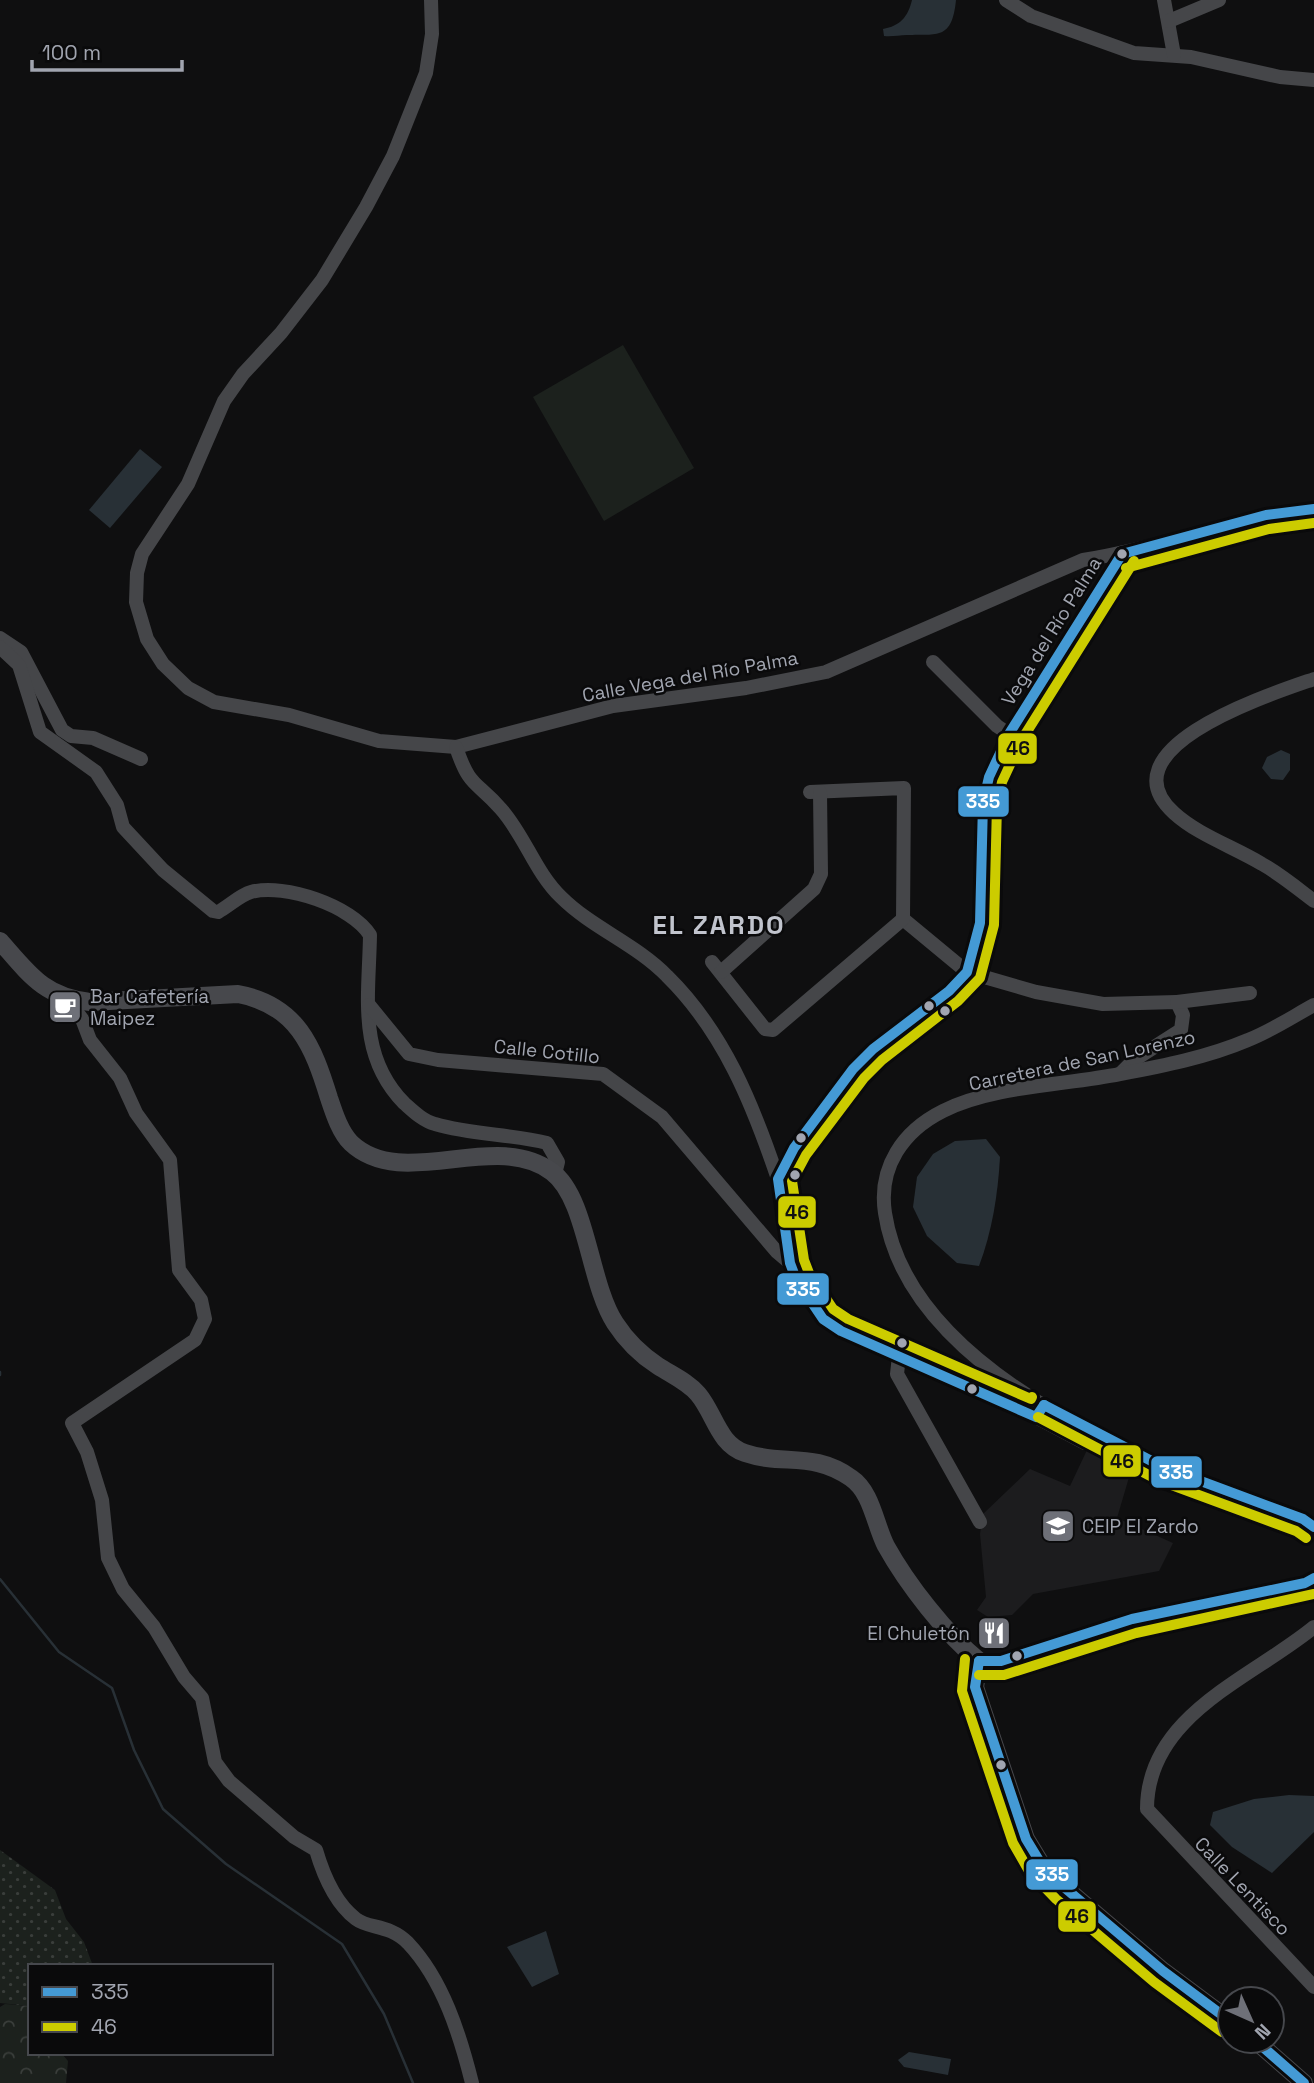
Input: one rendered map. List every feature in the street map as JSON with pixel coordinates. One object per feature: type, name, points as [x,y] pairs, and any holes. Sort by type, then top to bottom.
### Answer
[{"type":"main road","points":[[0,941],[32,978],[52,994],[68,1000],[90,1002],[238,994],[259,998],[279,1009],[298,1027],[315,1052],[334,1113],[348,1140],[366,1155],[392,1162],[519,1158],[541,1164],[555,1174],[567,1191],[579,1218],[597,1289],[615,1323],[636,1349],[697,1392],[709,1408],[719,1432],[731,1446],[745,1453],[799,1458],[828,1464],[854,1479],[867,1499],[895,1561],[960,1645],[979,1661],[975,1687],[1026,1839],[1040,1862],[1065,1888],[1163,1971],[1216,2011]]},
{"type":"main road","points":[[1272,2055],[1304,2083]]},
{"type":"street","name":"Calle Vega del Río Palma","points":[[431,0],[432,34],[426,73],[393,156],[366,208],[322,280],[224,401],[188,484],[142,554],[137,573],[136,602],[147,639],[163,664],[188,688],[214,702],[289,715],[379,741],[456,747],[613,706],[746,688],[826,672],[1083,560],[1122,554],[1266,515],[1314,509]]},
{"type":"street","points":[[1006,0],[1031,16],[1134,54],[1174,55],[1214,61],[1280,78],[1314,80]]},
{"type":"street","points":[[1164,0],[1174,55]]},
{"type":"street","points":[[1169,21],[1219,0]]},
{"type":"street","name":"Vega del Río Palma","points":[[967,972],[980,923],[983,803],[989,778],[1009,734],[1122,554]]},
{"type":"street","points":[[0,638],[21,652],[62,730],[71,736],[93,737],[141,759]]},
{"type":"street","points":[[0,647],[19,666],[40,732],[96,772],[117,806],[123,827],[163,870],[213,911],[218,912],[249,892],[285,891],[335,906],[362,923],[370,935],[368,1032],[377,1066],[393,1091],[414,1112],[431,1124],[547,1143],[558,1162],[555,1174]]},
{"type":"street","points":[[933,662],[997,726],[1009,734]]},
{"type":"street","points":[[1314,680],[1212,721],[1176,744],[1160,761],[1154,779],[1161,797],[1174,813],[1265,865],[1314,901]]},
{"type":"street","points":[[456,747],[465,774],[504,814],[548,883],[579,912],[656,965],[720,1044],[752,1106],[778,1179],[790,1263],[796,1279],[823,1319],[841,1331],[1040,1411],[1085,1443]]},
{"type":"street","points":[[904,788],[903,919],[774,1030],[765,1029],[717,967],[814,889],[821,874],[815,792],[904,788]]},
{"type":"street","points":[[903,919],[967,972],[1036,992],[1103,1004],[1177,1002],[1250,993]]},
{"type":"street","points":[[778,1179],[794,1148],[853,1069],[873,1049],[948,991],[967,972]]},
{"type":"street","points":[[68,1000],[82,1019],[90,1040],[120,1078],[136,1113],[170,1160],[179,1270],[201,1300],[205,1319],[195,1340],[72,1423],[87,1452],[102,1500],[108,1558],[123,1589],[202,1698],[215,1762],[229,1781],[295,1837],[316,1850],[324,1878],[356,1920],[385,1927],[405,1941],[421,1959],[444,1998],[465,2052],[472,2083]]},
{"type":"street","points":[[1119,1074],[1133,1060],[1181,1030],[1183,1015],[1177,1002]]},
{"type":"street","name":"Calle Cotillo","points":[[369,1005],[410,1054],[438,1060],[603,1074],[662,1116],[737,1206],[790,1263]]},
{"type":"street","name":"Carretera de San Lorenzo","points":[[1314,1005],[1248,1040],[1191,1058],[1119,1074],[989,1096],[946,1109],[918,1125],[901,1142],[888,1166],[883,1203],[889,1239],[903,1272],[921,1300],[968,1352],[1040,1411],[1163,1467],[1303,1519],[1314,1527]]},
{"type":"street","points":[[900,1356],[897,1374],[980,1522]]},
{"type":"street","points":[[979,1661],[1014,1658],[1132,1619],[1305,1583],[1314,1578]]},
{"type":"street","name":"Calle Lentisco","points":[[1314,1627],[1289,1648],[1222,1689],[1195,1712],[1165,1746],[1147,1788],[1147,1809],[1314,1987]]},
{"type":"shaded area","points":[[912,0],[956,0],[947,28],[935,34],[884,36],[883,29],[902,20]]},
{"type":"shaded area","points":[[140,449],[162,467],[110,528],[89,510]]},
{"type":"shaded area","points":[[1281,750],[1290,754],[1290,770],[1283,780],[1271,779],[1262,768],[1267,757]]},
{"type":"shaded area","points":[[986,1139],[1000,1157],[991,1226],[979,1266],[957,1263],[927,1236],[913,1207],[917,1177],[933,1154],[955,1141]]},
{"type":"shaded area","name":"CEIP El Zardo","points":[[1087,1450],[1130,1474],[1117,1518],[1173,1543],[1159,1571],[1033,1594],[1012,1615],[988,1617],[977,1610],[986,1597],[980,1534],[983,1514],[1030,1469],[1070,1486]]},
{"type":"shaded area","points":[[1289,1795],[1314,1796],[1314,1832],[1272,1873],[1232,1847],[1210,1825],[1213,1812],[1254,1799]]},
{"type":"shaded area","points":[[546,1931],[559,1974],[532,1987],[507,1947]]},
{"type":"shaded area","points":[[909,2052],[951,2059],[948,2075],[904,2067],[898,2060]]},
{"type":"green space","points":[[623,345],[694,468],[604,521],[533,397]]},
{"type":"green space","points":[[0,1850],[55,1890],[66,1919],[84,1942],[92,1964],[28,1964],[28,2006],[0,2003]]},
{"type":"green space","points":[[5,2004],[28,2006],[28,2055],[63,2055],[68,2061],[66,2083],[0,2083],[0,2007]]},
{"type":"waterway","points":[[0,1579],[59,1652],[112,1688],[134,1750],[163,1809],[226,1864],[342,1944],[384,2014],[413,2083]]},
{"type":"transit line","name":"335","points":[[1122,554],[1266,515],[1314,509]]},
{"type":"transit line","name":"46","points":[[1126,568],[1269,529],[1314,523]]},
{"type":"transit line","name":"335","points":[[1044,1405],[1036,1417],[841,1331],[823,1319],[796,1279],[790,1263],[778,1179],[794,1148],[853,1069],[873,1049],[949,991],[967,972],[980,923],[983,803],[989,777],[1009,734],[1122,554]]},
{"type":"transit line","name":"46","points":[[1032,1397],[1031,1399],[848,1319],[833,1309],[809,1273],[804,1260],[792,1181],[806,1155],[864,1078],[882,1060],[958,1001],[980,978],[994,925],[997,805],[1002,782],[1021,741],[1134,561]]},
{"type":"transit line","name":"335","points":[[1044,1405],[1163,1467],[1303,1519],[1314,1527]]},
{"type":"transit line","name":"46","points":[[1038,1417],[1158,1480],[1296,1531],[1306,1538]]},
{"type":"transit line","name":"335","points":[[979,1661],[1001,1661],[1132,1619],[1305,1583],[1314,1578]]},
{"type":"transit line","name":"46","points":[[979,1675],[1004,1675],[1136,1633],[1314,1594]]},
{"type":"transit line","name":"46","points":[[965,1659],[962,1691],[1013,1843],[1029,1871],[1056,1899],[1154,1982],[1216,2028]]},
{"type":"transit line","name":"335","points":[[979,1661],[975,1687],[1026,1839],[1040,1862],[1065,1888],[1163,1971],[1216,2011]]},
{"type":"transit line","name":"335","points":[[1272,2055],[1304,2083]]},
{"type":"place","name":"Bar Cafetería Maipez","points":[[65,1007]]},
{"type":"place","name":"CEIP El Zardo","points":[[1058,1526]]},
{"type":"place","name":"El Chuletón","points":[[994,1633]]},
{"type":"district","name":"EL ZARDO","points":[[719,925]]}]
